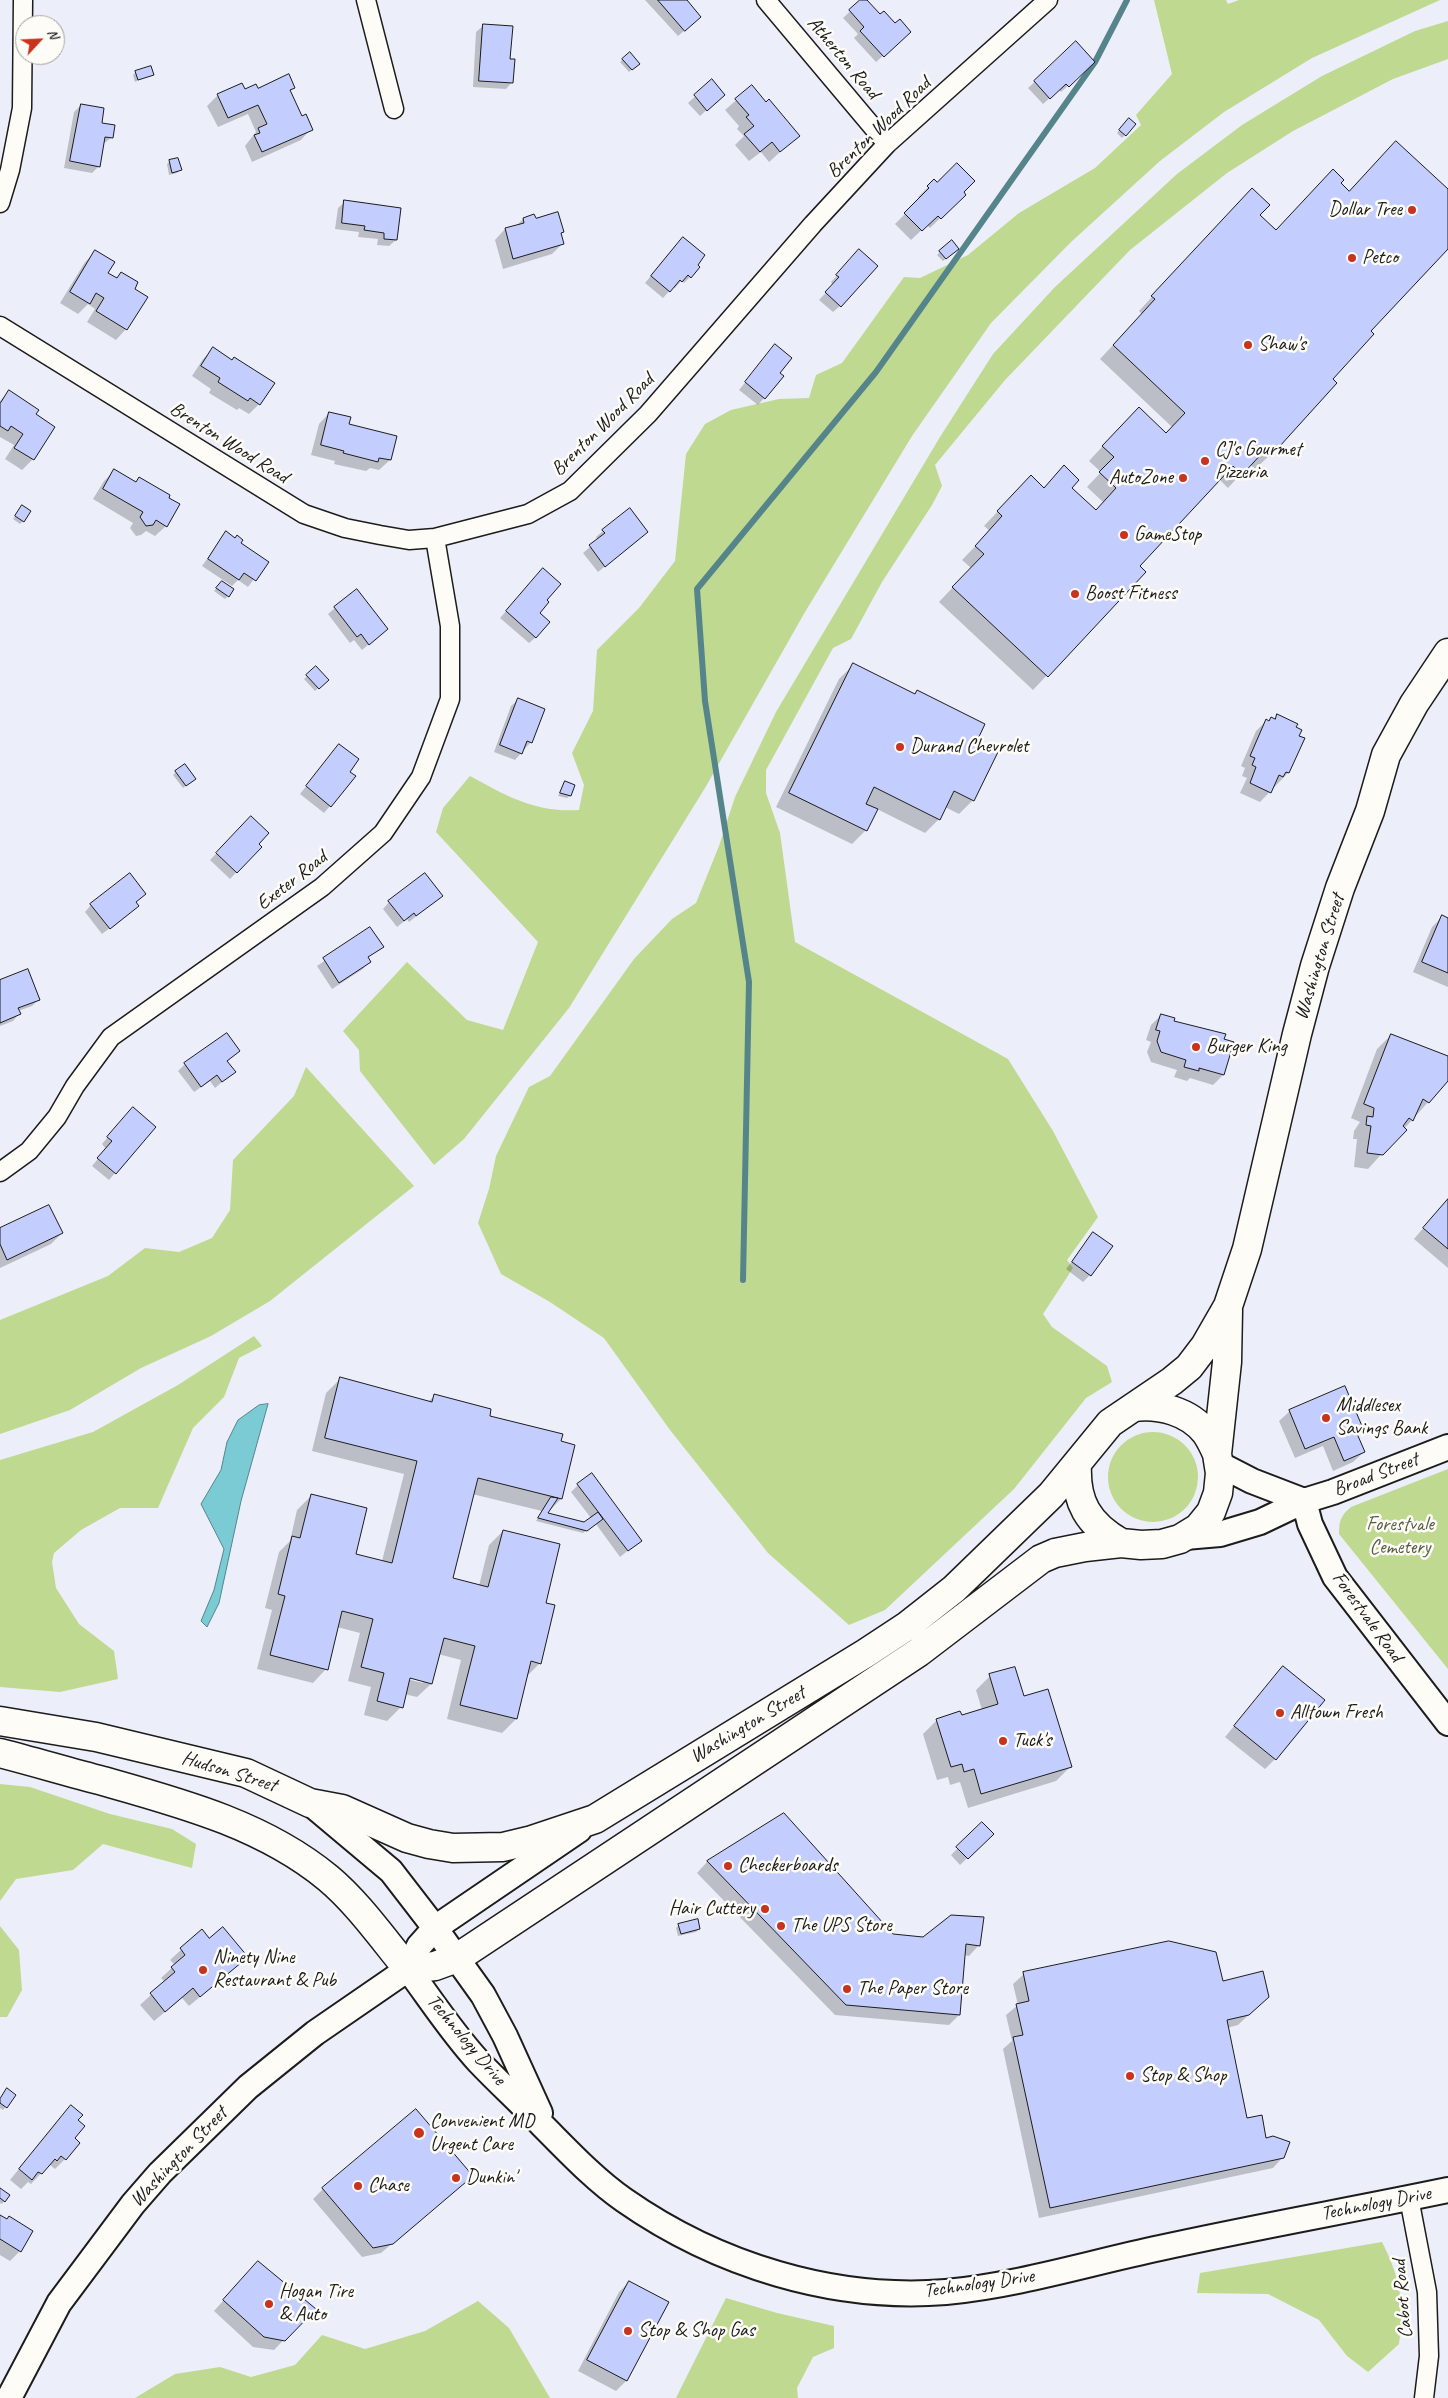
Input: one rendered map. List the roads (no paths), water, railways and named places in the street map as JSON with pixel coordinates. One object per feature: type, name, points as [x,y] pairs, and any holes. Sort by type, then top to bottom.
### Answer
[{"type":"main road","name":"Washington Street","points":[[595,1818],[866,1653],[907,1626],[954,1589],[1030,1516],[1077,1464],[1090,1445],[1110,1423],[1190,1367],[1205,1346],[1228,1306],[1259,1202],[1294,1043],[1311,980],[1340,888],[1370,811],[1386,755],[1414,704],[1448,653]]},
{"type":"main road","name":"Washington Street","points":[[408,1969],[435,1966],[457,1958],[891,1672],[1041,1559],[1055,1553],[1121,1543],[1141,1545],[1162,1544],[1185,1537],[1198,1528],[1211,1512],[1218,1493],[1220,1473],[1218,1459],[1227,1362],[1228,1306]]},
{"type":"main road","name":"Washington Street","points":[[1134,1407],[1150,1405],[1165,1408],[1187,1417],[1205,1432],[1218,1459]]},
{"type":"main road","points":[[1077,1464],[1076,1480],[1079,1496],[1085,1511],[1095,1524],[1121,1543]]},
{"type":"main road","name":"Hudson Street","points":[[0,1721],[88,1736],[212,1764],[246,1773],[310,1803]]},
{"type":"main road","points":[[0,1753],[138,1790],[236,1824],[262,1836],[329,1878],[408,1969]]},
{"type":"main road","points":[[310,1803],[342,1810],[407,1838],[453,1848],[503,1847],[532,1840],[595,1818]]},
{"type":"street","points":[[0,203],[10,170],[22,108],[23,0]]},
{"type":"street","points":[[366,0],[394,108]]},
{"type":"street","name":"Atherton Road","points":[[766,0],[887,144]]},
{"type":"street","name":"Brenton Wood Road","points":[[0,326],[304,514],[345,528],[409,540],[435,538],[528,514],[570,490],[648,414],[813,224],[887,144],[1048,0]]},
{"type":"street","name":"Exeter Road","points":[[0,1172],[29,1151],[56,1117],[75,1086],[111,1037],[322,887],[383,833],[421,777],[450,699],[450,626],[435,538]]},
{"type":"street","name":"Broad Street","points":[[1185,1537],[1220,1534],[1278,1515],[1304,1501],[1333,1492],[1448,1447]]},
{"type":"street","points":[[1218,1459],[1252,1481],[1304,1501]]},
{"type":"street","name":"Forestvale Road","points":[[1304,1501],[1310,1524],[1335,1578],[1448,1723]]},
{"type":"street","name":"Hudson Street","points":[[310,1803],[391,1872],[435,1928]]},
{"type":"street","name":"Washington Street","points":[[8,2398],[59,2303],[133,2204],[160,2173],[248,2087],[315,2034],[408,1969],[419,1946],[435,1928],[595,1818]]},
{"type":"street","name":"Technology Drive","points":[[435,1928],[483,1995],[505,2036],[548,2131]]},
{"type":"street","name":"Technology Drive","points":[[408,1969],[480,2062],[573,2157],[623,2199],[696,2243],[729,2259],[765,2271],[841,2287],[875,2291],[937,2292],[987,2287],[1040,2277],[1202,2239],[1448,2190]]},
{"type":"street","name":"Cabot Road","points":[[1409,2198],[1427,2292],[1429,2347],[1424,2398]]},
{"type":"water","points":[[268,1404],[241,1501],[219,1603],[207,1627],[201,1621],[214,1590],[224,1549],[201,1504],[221,1470],[227,1442],[238,1420],[259,1405]]},
{"type":"waterway","points":[[743,1280],[749,982],[705,701],[697,589],[876,372],[1095,62],[1127,0]]},
{"type":"place","name":"Dollar Tree","points":[[1412,210]]},
{"type":"place","name":"Petco","points":[[1352,258]]},
{"type":"place","name":"Shaw's","points":[[1248,345]]},
{"type":"place","name":"CJ's Gourmet Pizzeria","points":[[1205,461]]},
{"type":"place","name":"AutoZone","points":[[1183,478]]},
{"type":"place","name":"GameStop","points":[[1124,535]]},
{"type":"place","name":"Boost Fitness","points":[[1075,594]]},
{"type":"place","name":"Durand Chevrolet","points":[[900,747]]},
{"type":"place","name":"Burger King","points":[[1196,1047]]},
{"type":"place","name":"Middlesex Savings Bank","points":[[1326,1418]]},
{"type":"place","name":"Alltown Fresh","points":[[1280,1713]]},
{"type":"place","name":"Tuck's","points":[[1003,1741]]},
{"type":"place","name":"Checkerboards","points":[[728,1866]]},
{"type":"place","name":"Hair Cuttery","points":[[765,1909]]},
{"type":"place","name":"The UPS Store","points":[[781,1926]]},
{"type":"place","name":"Ninety Nine Restaurant & Pub","points":[[203,1970]]},
{"type":"place","name":"The Paper Store","points":[[847,1989]]},
{"type":"place","name":"Stop & Shop","points":[[1130,2076]]},
{"type":"place","name":"Convenient MD Urgent Care","points":[[419,2133]]},
{"type":"place","name":"Dunkin'","points":[[456,2178]]},
{"type":"place","name":"Chase","points":[[358,2186]]},
{"type":"place","name":"Hogan Tire & Auto","points":[[269,2304]]},
{"type":"place","name":"Stop & Shop Gas","points":[[628,2331]]},
{"type":"park label","name":"Forestvale Cemetery","points":[[1400,1536]]}]
